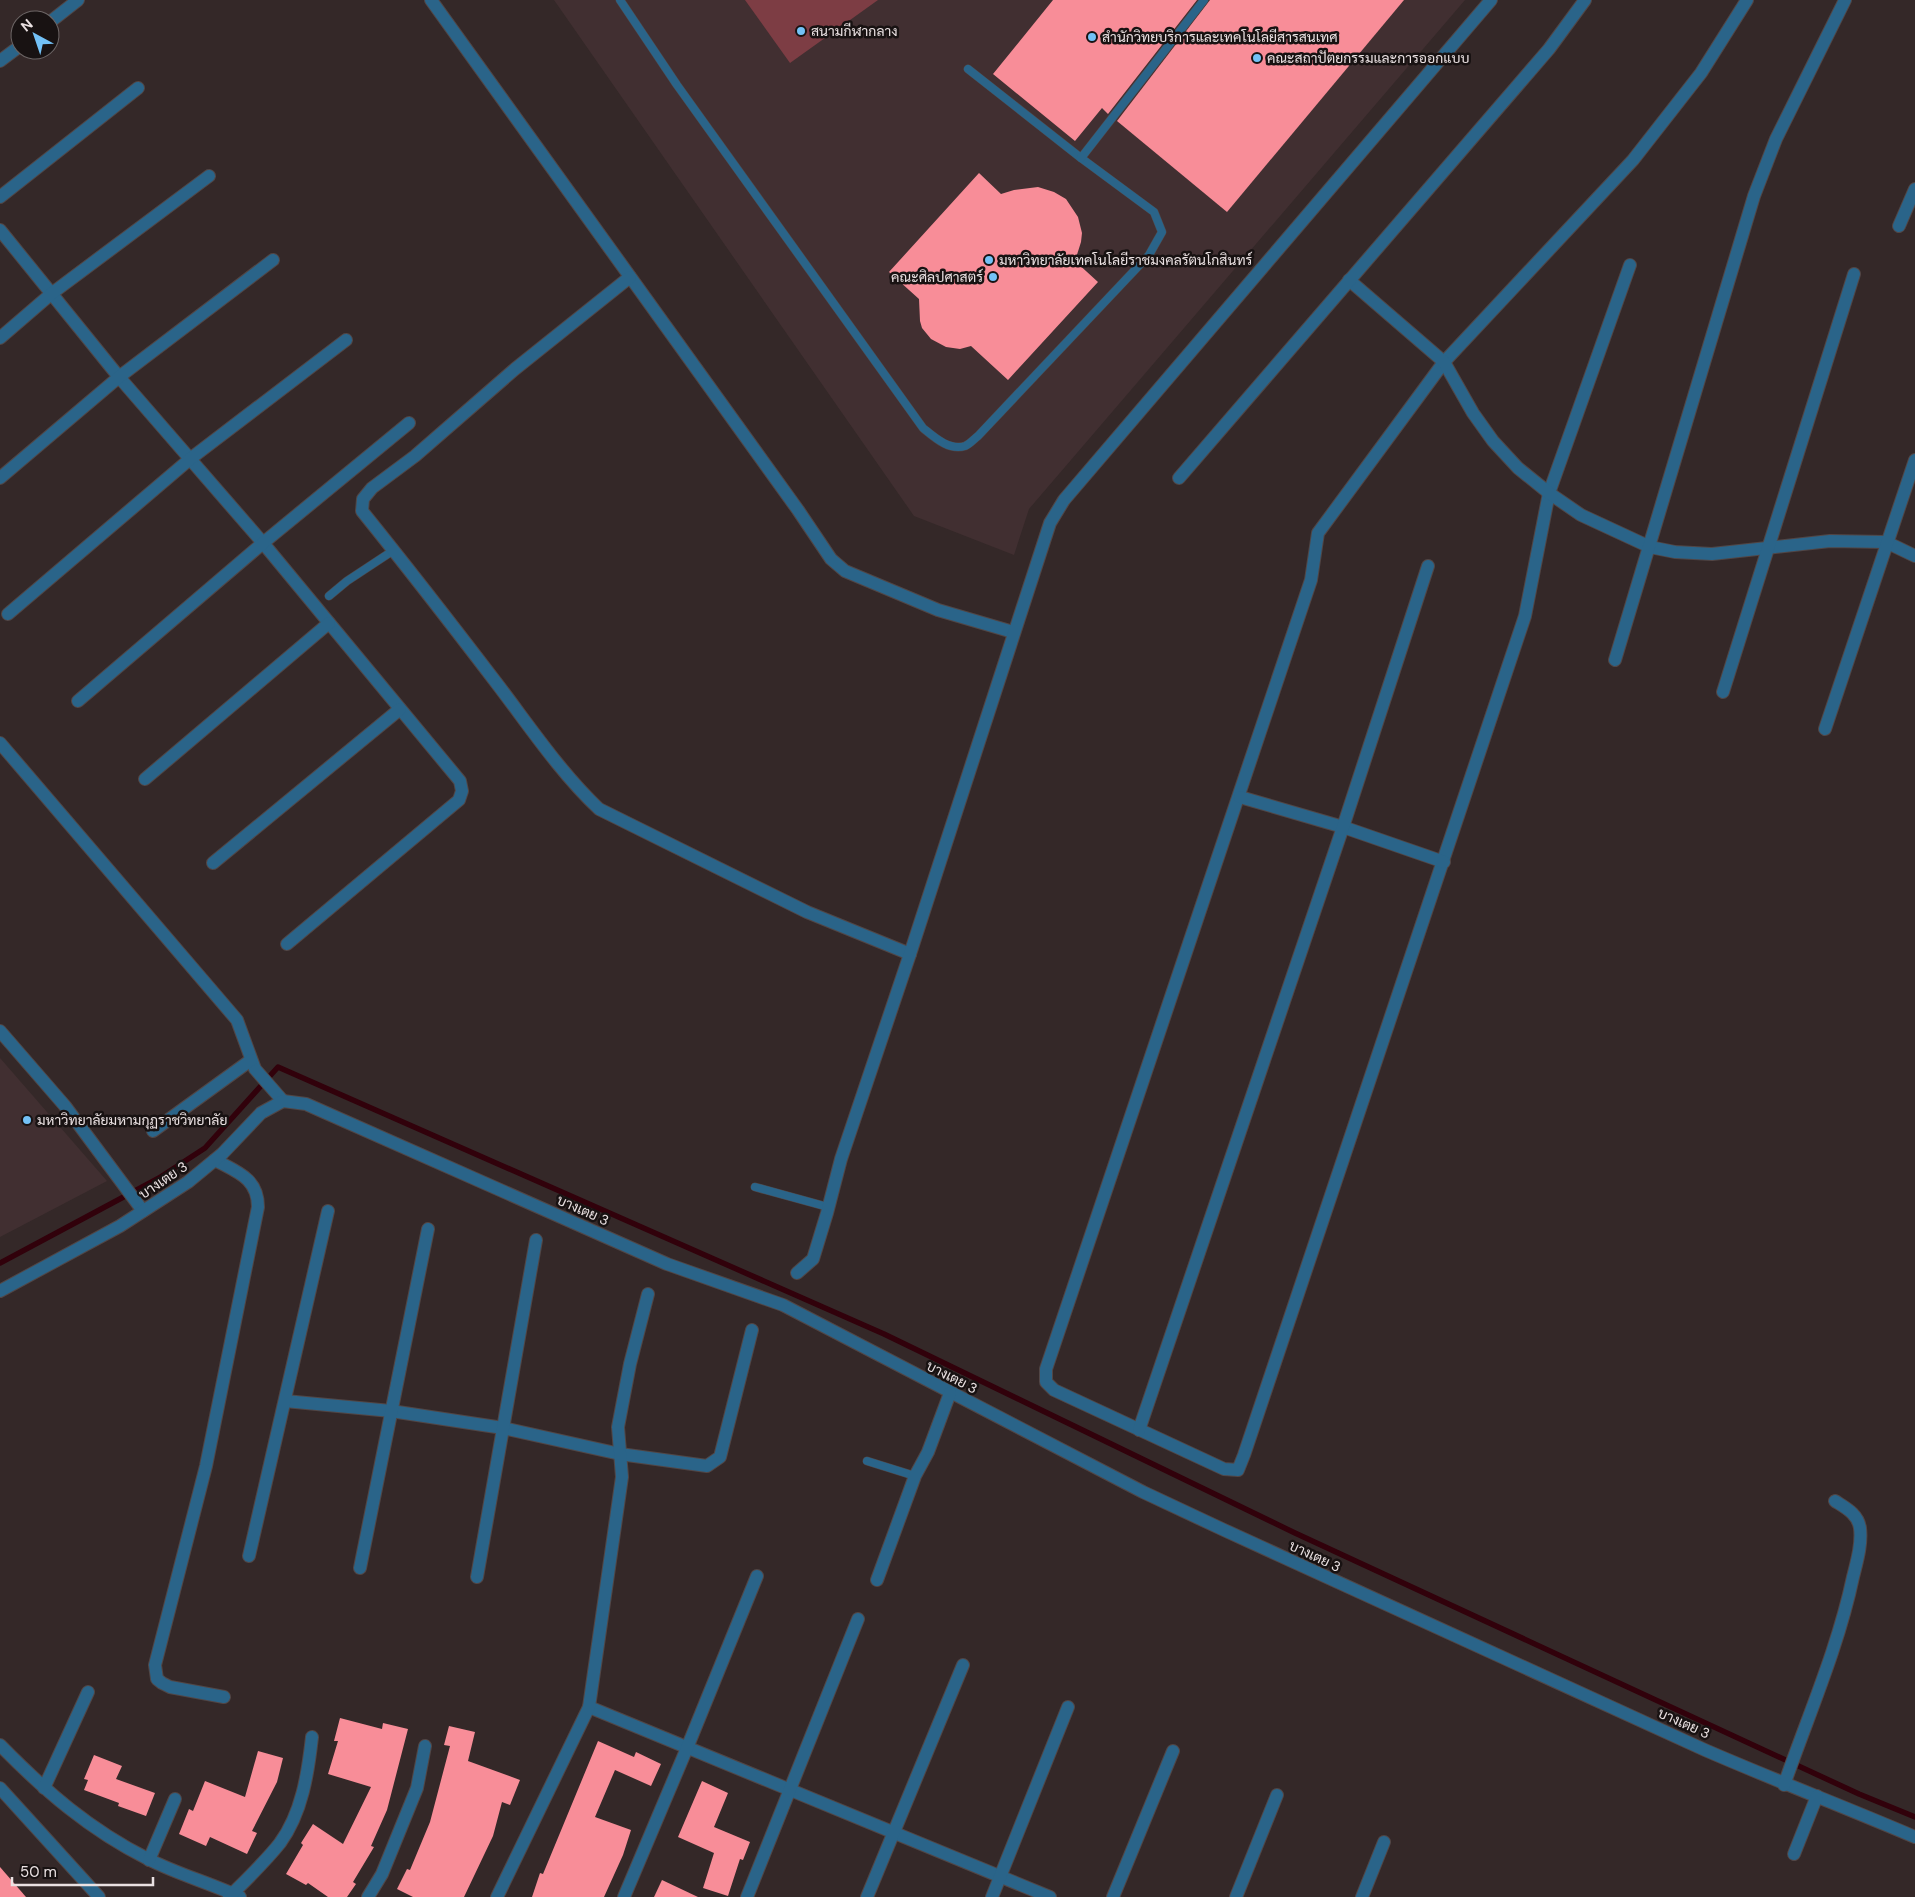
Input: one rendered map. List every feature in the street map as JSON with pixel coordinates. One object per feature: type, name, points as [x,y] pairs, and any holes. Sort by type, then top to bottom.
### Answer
[{"type":"street","points":[[60,14],[78,0]]},
{"type":"street","points":[[431,0],[798,510],[831,559],[845,571],[938,610],[1013,632]]},
{"type":"street","points":[[797,1273],[813,1259],[841,1159],[1050,524],[1064,500],[1490,0]]},
{"type":"street","points":[[1179,478],[1548,49],[1585,0]]},
{"type":"street","points":[[1630,265],[1549,493],[1524,616],[1444,862],[1238,1470],[1224,1469],[1054,1390],[1046,1382],[1046,1369],[1240,797],[1311,580],[1318,533],[1444,362],[1633,160],[1700,72],[1747,0]]},
{"type":"street","points":[[1615,660],[1754,196],[1776,140],[1845,0]]},
{"type":"street","points":[[0,197],[138,88]]},
{"type":"street","points":[[0,338],[51,294],[209,176]]},
{"type":"street","points":[[1899,226],[1915,189]]},
{"type":"street","points":[[0,230],[119,377],[263,543],[460,781],[462,791],[459,800],[287,944]]},
{"type":"street","points":[[0,478],[119,377],[273,260]]},
{"type":"street","points":[[1723,692],[1854,274]]},
{"type":"street","points":[[630,277],[515,369],[415,456],[372,488],[363,499],[362,511],[394,550],[554,760],[579,790],[599,809],[807,912],[910,954]]},
{"type":"street","points":[[1350,280],[1444,362],[1473,413],[1493,440],[1518,468],[1549,493],[1581,515],[1650,547],[1675,552],[1712,554],[1830,541],[1886,542],[1915,556]]},
{"type":"street","points":[[8,614],[190,459],[346,340]]},
{"type":"street","points":[[78,701],[263,543],[409,423]]},
{"type":"street","points":[[1825,730],[1886,542],[1915,460]]},
{"type":"street","points":[[1140,1430],[1343,828],[1428,566]]},
{"type":"street","points":[[145,780],[329,623]]},
{"type":"street","points":[[213,863],[400,708]]},
{"type":"street","points":[[0,744],[238,1020],[253,1064],[283,1101]]},
{"type":"street","points":[[1240,797],[1343,828],[1444,862]]},
{"type":"street","points":[[0,1031],[66,1106],[143,1211]]},
{"type":"street","points":[[153,1131],[253,1064]]},
{"type":"street","name":"บางเตย 3","points":[[0,1291],[120,1226],[188,1182],[215,1160],[261,1113],[283,1101],[306,1104],[666,1264],[783,1306],[1134,1487],[1224,1530],[1786,1779],[1816,1796],[1915,1837]]},
{"type":"street","points":[[215,1160],[247,1178],[255,1187],[258,1195],[258,1207],[206,1466],[164,1625],[155,1673],[157,1679],[170,1687],[224,1697]]},
{"type":"street","points":[[249,1556],[328,1211]]},
{"type":"street","points":[[360,1568],[428,1229]]},
{"type":"street","points":[[477,1577],[536,1240]]},
{"type":"street","points":[[497,1897],[589,1707],[622,1477],[618,1427],[630,1364],[648,1294]]},
{"type":"street","points":[[285,1401],[392,1411],[503,1428],[620,1454],[707,1466],[714,1463],[720,1457],[752,1330]]},
{"type":"street","points":[[876,1580],[915,1476],[928,1452],[950,1393]]},
{"type":"street","points":[[1786,1779],[1822,1680],[1848,1599],[1860,1548],[1860,1527],[1854,1514],[1835,1501]]},
{"type":"street","points":[[624,1897],[757,1576]]},
{"type":"street","points":[[747,1897],[858,1619]]},
{"type":"street","points":[[867,1897],[963,1665]]},
{"type":"street","points":[[44,1788],[88,1692]]},
{"type":"street","points":[[589,1707],[1050,1897]]},
{"type":"street","points":[[992,1897],[1068,1707]]},
{"type":"street","points":[[0,1745],[69,1810],[109,1838],[149,1860],[234,1896],[280,1842],[297,1810],[308,1775],[312,1737]]},
{"type":"street","points":[[368,1897],[382,1874],[417,1788],[425,1746]]},
{"type":"street","points":[[1112,1897],[1173,1751]]},
{"type":"street","points":[[0,1788],[99,1897]]},
{"type":"street","points":[[1236,1897],[1277,1795]]},
{"type":"street","points":[[1794,1854],[1816,1796]]},
{"type":"street","points":[[149,1860],[174,1799]]},
{"type":"street","points":[[1362,1897],[1384,1842]]},
{"type":"lane","points":[[620,0],[683,93],[923,428],[940,442],[955,446],[966,446],[978,436],[1149,255],[1162,232],[1154,212],[1081,158],[968,69]]},
{"type":"lane","points":[[1081,158],[1204,0]]},
{"type":"lane","points":[[329,596],[347,581],[394,550]]},
{"type":"lane","points":[[755,1187],[828,1207]]},
{"type":"lane","points":[[867,1461],[915,1476]]},
{"type":"shaded area","name":"มหาวิทยาลัยเทคโนโลยีราชมงคลรัตนโกสินทร์","points":[[554,0],[1465,0],[1029,509],[1014,555],[914,516]]},
{"type":"shaded area","name":"สนามกีฬากลาง","points":[[745,0],[878,0],[790,63]]},
{"type":"shaded area","name":"มหาวิทยาลัยมหามกุฏราชวิทยาลัย","points":[[0,1058],[107,1181],[0,1237]]},
{"type":"building","name":"สำนักวิทยบริการและเทคโนโลยีสารสนเทศ","points":[[1053,0],[1197,0],[1108,114],[1102,108],[1075,141],[993,74]]},
{"type":"building","name":"คณะสถาปัตยกรรมและการออกแบบ","points":[[1210,0],[1404,0],[1227,212],[1117,121]]},
{"type":"building","name":"คณะศิลปศาสตร์","points":[[979,173],[1001,194],[1014,190],[1038,187],[1054,192],[1066,199],[1078,217],[1082,233],[1075,261],[1098,282],[1008,380],[971,346],[960,349],[946,347],[931,339],[922,328],[919,299],[889,272]]},
{"type":"building","points":[[340,1718],[382,1729],[383,1723],[408,1729],[387,1810],[371,1846],[374,1847],[353,1882],[356,1884],[347,1897],[328,1897],[308,1883],[306,1885],[286,1874],[303,1845],[301,1843],[313,1824],[343,1844],[371,1787],[328,1774],[338,1741],[334,1741]]},
{"type":"building","points":[[449,1726],[475,1732],[468,1761],[520,1780],[510,1805],[502,1802],[493,1836],[464,1897],[413,1897],[397,1889],[407,1869],[410,1870],[430,1822],[450,1746],[444,1745]]},
{"type":"building","points":[[598,1741],[634,1757],[636,1752],[661,1764],[651,1786],[615,1770],[595,1817],[631,1830],[623,1855],[604,1897],[532,1897],[540,1873],[543,1874]]},
{"type":"building","points":[[258,1751],[283,1758],[277,1782],[252,1831],[257,1833],[247,1854],[210,1837],[206,1846],[179,1834],[189,1809],[193,1811],[205,1781],[245,1797]]},
{"type":"building","points":[[94,1755],[122,1766],[116,1779],[155,1793],[146,1816],[118,1806],[119,1803],[84,1790],[88,1780],[84,1779]]},
{"type":"building","points":[[702,1781],[728,1793],[714,1827],[750,1842],[743,1860],[740,1859],[728,1896],[703,1888],[714,1853],[678,1837]]},
{"type":"building","points":[[0,1867],[26,1897],[0,1897]]},
{"type":"building","points":[[662,1880],[698,1897],[654,1897]]},
{"type":"waterway","points":[[0,1263],[159,1178],[205,1148],[278,1067],[884,1334],[1295,1533],[1859,1794],[1915,1817]]},
{"type":"place","name":"สนามกีฬากลาง","points":[[801,31]]},
{"type":"place","name":"สำนักวิทยบริการและเทคโนโลยีสารสนเทศ","points":[[1092,37]]},
{"type":"place","name":"คณะสถาปัตยกรรมและการออกแบบ","points":[[1257,58]]},
{"type":"place","name":"มหาวิทยาลัยเทคโนโลยีราชมงคลรัตนโกสินทร์","points":[[989,260]]},
{"type":"place","name":"คณะศิลปศาสตร์","points":[[993,277]]},
{"type":"place","name":"มหาวิทยาลัยมหามกุฏราชวิทยาลัย","points":[[27,1120]]}]
